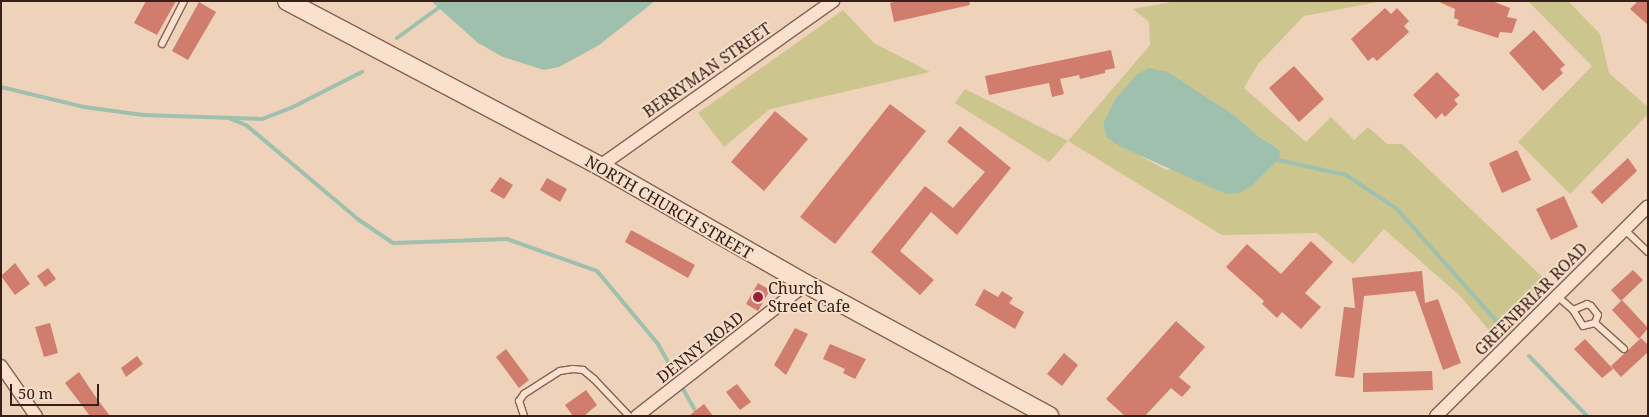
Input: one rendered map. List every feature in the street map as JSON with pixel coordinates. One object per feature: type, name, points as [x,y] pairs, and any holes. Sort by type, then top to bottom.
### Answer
[{"type":"main road","name":"NORTH CHURCH STREET","points":[[287,1],[600,166],[806,284],[1049,416]]},
{"type":"street","name":"BERRYMAN STREET","points":[[600,166],[833,1]]},
{"type":"street","name":"GREENBRIAR ROAD","points":[[1436,416],[1648,206]]},
{"type":"street","name":"DENNY ROAD","points":[[637,416],[806,284]]},
{"type":"street","points":[[1,366],[36,416]]},
{"type":"lane","points":[[162,44],[184,1]]},
{"type":"lane","points":[[1624,229],[1648,252]]},
{"type":"lane","points":[[1557,296],[1574,310],[1582,326],[1595,323]]},
{"type":"lane","points":[[1574,310],[1587,304],[1591,306],[1598,315],[1595,323]]},
{"type":"lane","points":[[1595,323],[1624,349]]},
{"type":"lane","points":[[524,416],[519,402],[524,394],[560,371],[573,369],[583,370],[594,379],[629,416]]},
{"type":"shaded area","points":[[431,1],[655,1],[599,45],[559,67],[544,70],[503,57],[478,43]]},
{"type":"shaded area","points":[[1177,1],[1383,1],[1304,16],[1258,64],[1244,88],[1306,142],[1331,117],[1354,140],[1368,127],[1387,144],[1402,144],[1553,287],[1499,342],[1460,296],[1384,229],[1353,264],[1317,233],[1222,235],[1068,141],[1150,45],[1149,22],[1133,9]],"holes":[[[1168,72],[1234,115],[1259,137],[1276,147],[1166,170],[1106,137],[1103,123],[1114,101]]]},
{"type":"shaded area","points":[[1528,1],[1568,1],[1600,34],[1609,73],[1648,107],[1648,114],[1570,194],[1518,142],[1592,66]]},
{"type":"shaded area","points":[[843,10],[874,43],[930,72],[770,109],[724,147],[698,113]]},
{"type":"shaded area","points":[[1149,68],[1168,72],[1234,115],[1259,137],[1281,152],[1278,160],[1252,186],[1239,193],[1226,194],[1119,146],[1106,137],[1103,123],[1114,101],[1137,74]]},
{"type":"shaded area","points":[[965,89],[1068,141],[1049,162],[955,103]]},
{"type":"building","points":[[146,1],[176,1],[157,35],[134,23]]},
{"type":"building","points":[[898,1],[969,1],[970,5],[894,22],[890,3]]},
{"type":"building","points":[[1437,1],[1492,1],[1510,8],[1507,17],[1517,19],[1512,33],[1500,32],[1498,38],[1457,25],[1459,20],[1454,18],[1455,9]]},
{"type":"building","points":[[1638,1],[1648,1],[1648,25],[1630,9]]},
{"type":"building","points":[[199,2],[216,12],[188,60],[172,51]]},
{"type":"building","points":[[1385,8],[1391,14],[1397,8],[1409,21],[1404,26],[1409,32],[1377,61],[1373,57],[1368,61],[1351,39]]},
{"type":"building","points":[[1534,30],[1565,65],[1560,69],[1563,73],[1543,91],[1509,53]]},
{"type":"building","points":[[1111,50],[1115,68],[1105,70],[1105,73],[1080,79],[1079,75],[1060,79],[1064,94],[1052,97],[1049,83],[989,95],[985,76]]},
{"type":"building","points":[[1294,66],[1324,99],[1299,122],[1269,88]]},
{"type":"building","points":[[1437,72],[1460,95],[1454,100],[1458,104],[1445,117],[1442,113],[1436,119],[1413,95]]},
{"type":"building","points":[[890,104],[926,131],[835,244],[800,217]]},
{"type":"building","points":[[775,111],[808,139],[764,191],[731,162]]},
{"type":"building","points":[[960,126],[1011,168],[957,235],[931,212],[900,251],[934,280],[920,295],[871,252],[925,186],[953,208],[985,172],[947,142]]},
{"type":"building","points":[[1517,150],[1531,180],[1502,193],[1489,163]]},
{"type":"building","points":[[1628,158],[1637,171],[1602,204],[1591,192]]},
{"type":"building","points":[[500,177],[513,185],[504,199],[490,191]]},
{"type":"building","points":[[547,178],[567,189],[560,202],[540,190]]},
{"type":"building","points":[[1564,196],[1578,227],[1551,240],[1536,209]]},
{"type":"building","points":[[631,230],[695,265],[688,278],[625,242]]},
{"type":"building","points":[[1311,241],[1333,262],[1305,293],[1321,307],[1301,329],[1282,312],[1277,318],[1262,304],[1264,301],[1226,267],[1247,244],[1281,274]]},
{"type":"building","points":[[15,263],[30,284],[15,295],[1,276]]},
{"type":"building","points":[[48,268],[56,279],[45,287],[37,276]]},
{"type":"building","points":[[1633,270],[1643,280],[1621,301],[1611,290]]},
{"type":"building","points":[[1422,271],[1425,303],[1438,299],[1461,363],[1443,370],[1415,291],[1364,296],[1354,378],[1335,376],[1344,307],[1355,308],[1352,278]]},
{"type":"building","points":[[758,283],[770,290],[758,311],[746,304]]},
{"type":"building","points":[[984,289],[998,297],[1002,291],[1013,298],[1009,303],[1024,312],[1015,329],[975,305]]},
{"type":"building","points":[[1622,300],[1648,328],[1639,339],[1612,310]]},
{"type":"building","points":[[1176,321],[1205,347],[1179,377],[1191,387],[1182,397],[1171,388],[1145,416],[1125,416],[1106,399]]},
{"type":"building","points":[[50,323],[58,353],[44,357],[35,327]]},
{"type":"building","points":[[795,328],[808,334],[786,375],[774,365]]},
{"type":"building","points":[[1641,338],[1648,345],[1648,352],[1621,377],[1611,366]]},
{"type":"building","points":[[1585,339],[1613,369],[1602,378],[1574,349]]},
{"type":"building","points":[[830,344],[866,359],[855,379],[843,373],[845,369],[823,359]]},
{"type":"building","points":[[506,349],[529,380],[519,388],[496,357]]},
{"type":"building","points":[[1064,353],[1078,365],[1062,386],[1047,374]]},
{"type":"building","points":[[137,356],[143,364],[126,377],[121,368]]},
{"type":"building","points":[[1432,371],[1433,390],[1363,392],[1363,373]]},
{"type":"building","points":[[79,372],[110,416],[90,416],[65,383]]},
{"type":"building","points":[[737,384],[751,402],[740,410],[726,392]]},
{"type":"building","points":[[586,390],[597,405],[584,416],[573,416],[565,405]]},
{"type":"building","points":[[704,404],[713,416],[689,416]]},
{"type":"waterway","points":[[397,38],[448,1]]},
{"type":"waterway","points":[[1,87],[84,107],[143,115],[262,119],[291,108],[362,72]]},
{"type":"waterway","points":[[231,119],[246,125],[359,220],[393,243],[507,239],[597,271],[658,344],[697,414]]},
{"type":"waterway","points":[[1278,160],[1346,175],[1397,209],[1499,324]]},
{"type":"waterway","points":[[1529,356],[1587,416]]},
{"type":"place","name":"Church Street Cafe","points":[[758,297]]}]
